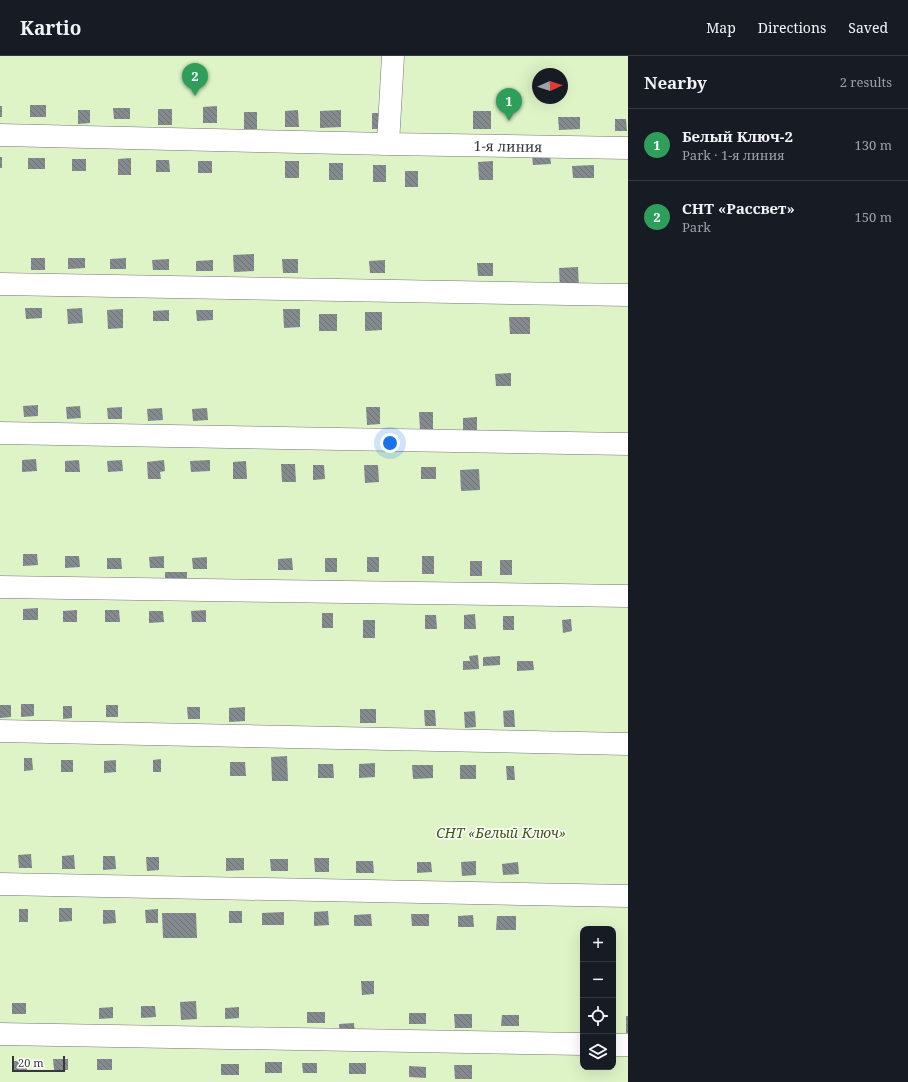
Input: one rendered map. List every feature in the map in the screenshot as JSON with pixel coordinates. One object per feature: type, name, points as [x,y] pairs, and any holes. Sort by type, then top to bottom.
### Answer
[{"type":"street","points":[[388,144],[393,56]]},
{"type":"street","name":"1-я линия","points":[[0,135],[628,148]]},
{"type":"street","points":[[0,284],[628,295]]},
{"type":"street","points":[[0,433],[628,444]]},
{"type":"street","points":[[0,587],[628,596]]},
{"type":"street","points":[[0,731],[628,744]]},
{"type":"street","points":[[0,884],[628,896]]},
{"type":"street","points":[[0,1034],[580,1044]]},
{"type":"street","points":[[616,1045],[628,1045]]},
{"type":"green space","name":"СНТ «Белый Ключ»","points":[[0,56],[628,56],[628,1082],[0,1082]]},
{"type":"building","points":[[30,105],[46,105],[46,117],[30,117]]},
{"type":"building","points":[[0,106],[2,106],[2,117],[0,117]]},
{"type":"building","points":[[217,106],[217,123],[203,123],[203,107]]},
{"type":"building","points":[[113,108],[130,108],[130,119],[114,119]]},
{"type":"building","points":[[158,109],[172,109],[172,125],[158,125]]},
{"type":"building","points":[[78,110],[90,110],[90,123],[78,124]]},
{"type":"building","points":[[298,110],[299,127],[285,127],[285,111]]},
{"type":"building","points":[[341,110],[341,127],[320,128],[320,111]]},
{"type":"building","points":[[473,111],[491,111],[491,129],[473,129]]},
{"type":"building","points":[[244,112],[257,112],[257,129],[244,129]]},
{"type":"building","points":[[372,113],[385,113],[386,129],[372,129]]},
{"type":"building","points":[[558,117],[580,117],[580,129],[559,130]]},
{"type":"building","points":[[615,119],[626,119],[627,131],[615,131]]},
{"type":"building","points":[[532,156],[550,156],[551,164],[533,165]]},
{"type":"building","points":[[0,157],[2,157],[2,168],[0,168]]},
{"type":"building","points":[[28,158],[45,158],[45,169],[28,169]]},
{"type":"building","points":[[131,158],[131,175],[118,175],[118,159]]},
{"type":"building","points":[[72,159],[86,159],[86,171],[72,171]]},
{"type":"building","points":[[156,160],[169,160],[170,172],[156,172]]},
{"type":"building","points":[[198,161],[212,161],[212,173],[198,173]]},
{"type":"building","points":[[285,161],[299,161],[299,178],[285,178]]},
{"type":"building","points":[[493,161],[493,180],[479,180],[478,162]]},
{"type":"building","points":[[329,163],[343,163],[343,180],[329,180]]},
{"type":"building","points":[[373,165],[386,165],[386,182],[373,182]]},
{"type":"building","points":[[594,165],[594,178],[573,178],[572,166]]},
{"type":"building","points":[[405,171],[418,171],[418,187],[405,187]]},
{"type":"building","points":[[254,254],[254,271],[234,272],[233,255]]},
{"type":"building","points":[[31,258],[45,258],[45,270],[31,270]]},
{"type":"building","points":[[68,258],[85,258],[85,268],[68,269]]},
{"type":"building","points":[[126,258],[126,269],[110,269],[110,259]]},
{"type":"building","points":[[169,259],[169,270],[153,270],[152,260]]},
{"type":"building","points":[[282,259],[298,259],[298,273],[283,273]]},
{"type":"building","points":[[213,260],[213,271],[196,271],[196,261]]},
{"type":"building","points":[[385,260],[385,273],[370,273],[369,261]]},
{"type":"building","points":[[477,263],[493,263],[493,276],[478,276]]},
{"type":"building","points":[[578,267],[579,289],[560,290],[559,268]]},
{"type":"building","points":[[25,308],[42,308],[42,318],[26,319]]},
{"type":"building","points":[[82,308],[83,323],[68,324],[67,309]]},
{"type":"building","points":[[123,309],[123,328],[108,329],[107,310]]},
{"type":"building","points":[[283,309],[300,309],[300,327],[284,328]]},
{"type":"building","points":[[169,310],[169,321],[153,321],[153,311]]},
{"type":"building","points":[[196,310],[213,310],[213,320],[197,321]]},
{"type":"building","points":[[365,312],[382,312],[382,330],[365,331]]},
{"type":"building","points":[[319,314],[337,314],[337,331],[319,331]]},
{"type":"building","points":[[509,317],[530,317],[530,334],[510,334]]},
{"type":"building","points":[[511,373],[511,386],[496,386],[495,374]]},
{"type":"building","points":[[38,405],[38,416],[24,417],[23,406]]},
{"type":"building","points":[[80,406],[81,418],[67,419],[66,407]]},
{"type":"building","points":[[122,407],[122,419],[108,419],[107,408]]},
{"type":"building","points":[[366,407],[380,407],[380,424],[367,425]]},
{"type":"building","points":[[162,408],[163,420],[148,421],[147,409]]},
{"type":"building","points":[[207,408],[208,420],[193,421],[192,409]]},
{"type":"building","points":[[419,412],[433,412],[433,429],[420,430]]},
{"type":"building","points":[[477,417],[477,430],[463,430],[463,418]]},
{"type":"building","points":[[36,459],[37,471],[22,472],[22,460]]},
{"type":"building","points":[[79,460],[80,472],[65,472],[65,461]]},
{"type":"building","points":[[122,460],[123,471],[108,472],[107,461]]},
{"type":"building","points":[[164,460],[165,471],[160,472],[161,479],[148,479],[147,462]]},
{"type":"building","points":[[210,460],[210,471],[191,472],[190,461]]},
{"type":"building","points":[[246,461],[247,479],[233,479],[233,462]]},
{"type":"building","points":[[281,464],[295,464],[296,482],[282,482]]},
{"type":"building","points":[[313,465],[324,465],[325,479],[313,480]]},
{"type":"building","points":[[364,465],[378,465],[379,482],[365,483]]},
{"type":"building","points":[[421,467],[436,467],[436,479],[421,479]]},
{"type":"building","points":[[479,469],[480,490],[461,491],[460,470]]},
{"type":"building","points":[[23,554],[37,554],[38,565],[23,566]]},
{"type":"building","points":[[65,556],[79,556],[80,567],[65,568]]},
{"type":"building","points":[[164,556],[164,568],[150,568],[149,557]]},
{"type":"building","points":[[422,556],[434,556],[434,574],[422,574]]},
{"type":"building","points":[[207,557],[207,569],[193,569],[192,558]]},
{"type":"building","points":[[367,557],[379,557],[379,572],[367,572]]},
{"type":"building","points":[[107,558],[121,558],[122,569],[107,569]]},
{"type":"building","points":[[292,558],[293,570],[278,570],[278,559]]},
{"type":"building","points":[[325,558],[337,558],[337,572],[325,572]]},
{"type":"building","points":[[500,560],[512,560],[512,575],[500,575]]},
{"type":"building","points":[[470,561],[482,561],[482,576],[470,576]]},
{"type":"building","points":[[165,572],[187,572],[187,584],[165,584]]},
{"type":"building","points":[[38,608],[38,620],[23,620],[23,609]]},
{"type":"building","points":[[77,610],[77,622],[63,622],[63,611]]},
{"type":"building","points":[[105,610],[119,610],[120,622],[105,622]]},
{"type":"building","points":[[206,610],[206,622],[192,622],[191,611]]},
{"type":"building","points":[[149,611],[163,611],[164,622],[149,623]]},
{"type":"building","points":[[322,613],[333,613],[333,628],[322,628]]},
{"type":"building","points":[[475,614],[476,629],[464,629],[464,615]]},
{"type":"building","points":[[425,615],[436,615],[437,629],[425,629]]},
{"type":"building","points":[[503,616],[514,616],[514,630],[503,630]]},
{"type":"building","points":[[571,619],[572,631],[563,633],[562,620]]},
{"type":"building","points":[[363,620],[375,620],[375,638],[363,638]]},
{"type":"building","points":[[478,655],[479,669],[463,670],[463,661],[470,661],[469,656]]},
{"type":"building","points":[[500,656],[500,665],[483,666],[483,657]]},
{"type":"building","points":[[517,661],[533,661],[534,670],[517,671]]},
{"type":"building","points":[[21,704],[34,704],[34,716],[21,717]]},
{"type":"building","points":[[0,705],[11,705],[11,717],[0,718]]},
{"type":"building","points":[[106,705],[118,705],[118,717],[106,717]]},
{"type":"building","points":[[63,706],[72,706],[72,718],[63,719]]},
{"type":"building","points":[[187,707],[200,707],[200,719],[188,719]]},
{"type":"building","points":[[245,707],[245,721],[229,722],[229,708]]},
{"type":"building","points":[[360,709],[376,709],[376,723],[360,723]]},
{"type":"building","points":[[424,710],[435,710],[436,726],[425,726]]},
{"type":"building","points":[[514,710],[515,727],[504,727],[503,711]]},
{"type":"building","points":[[475,711],[476,727],[465,728],[464,712]]},
{"type":"building","points":[[287,756],[288,781],[272,781],[271,757]]},
{"type":"building","points":[[24,758],[32,758],[33,770],[24,771]]},
{"type":"building","points":[[161,759],[161,772],[153,772],[153,760]]},
{"type":"building","points":[[61,760],[73,760],[73,772],[61,772]]},
{"type":"building","points":[[116,760],[116,772],[104,773],[104,761]]},
{"type":"building","points":[[230,762],[245,762],[246,776],[230,776]]},
{"type":"building","points":[[375,763],[375,777],[359,778],[359,764]]},
{"type":"building","points":[[318,764],[333,764],[334,778],[318,778]]},
{"type":"building","points":[[412,765],[433,765],[433,778],[413,779]]},
{"type":"building","points":[[460,765],[476,765],[476,779],[460,779]]},
{"type":"building","points":[[506,766],[514,766],[515,780],[507,780]]},
{"type":"building","points":[[31,854],[32,868],[19,868],[18,855]]},
{"type":"building","points":[[74,855],[75,869],[62,869],[62,856]]},
{"type":"building","points":[[103,856],[115,856],[116,869],[103,870]]},
{"type":"building","points":[[146,857],[159,857],[159,870],[147,871]]},
{"type":"building","points":[[226,858],[244,858],[244,870],[226,871]]},
{"type":"building","points":[[314,858],[329,858],[329,872],[315,872]]},
{"type":"building","points":[[270,859],[288,859],[288,871],[271,871]]},
{"type":"building","points":[[356,861],[373,861],[374,873],[356,873]]},
{"type":"building","points":[[476,861],[476,875],[462,876],[461,862]]},
{"type":"building","points":[[417,862],[431,862],[432,872],[417,873]]},
{"type":"building","points":[[518,862],[519,874],[503,875],[502,864]]},
{"type":"building","points":[[59,908],[72,908],[72,921],[59,922]]},
{"type":"building","points":[[19,909],[28,909],[28,922],[19,922]]},
{"type":"building","points":[[158,909],[158,923],[146,923],[145,910]]},
{"type":"building","points":[[103,910],[115,910],[116,923],[103,924]]},
{"type":"building","points":[[229,911],[242,911],[242,923],[229,923]]},
{"type":"building","points":[[328,911],[329,925],[314,926],[314,912]]},
{"type":"building","points":[[284,912],[284,925],[262,925],[262,913]]},
{"type":"building","points":[[162,913],[196,913],[197,938],[163,938]]},
{"type":"building","points":[[371,914],[372,926],[354,926],[354,915]]},
{"type":"building","points":[[411,914],[429,914],[429,926],[412,926]]},
{"type":"building","points":[[473,915],[474,927],[458,927],[458,916]]},
{"type":"building","points":[[497,916],[516,916],[516,930],[496,930]]},
{"type":"building","points":[[361,981],[374,981],[374,994],[362,995]]},
{"type":"building","points":[[196,1001],[197,1019],[181,1020],[180,1002]]},
{"type":"building","points":[[12,1003],[26,1003],[26,1014],[12,1014]]},
{"type":"building","points":[[141,1006],[155,1006],[156,1017],[141,1018]]},
{"type":"building","points":[[113,1007],[113,1018],[99,1019],[99,1008]]},
{"type":"building","points":[[239,1007],[239,1018],[225,1019],[225,1008]]},
{"type":"building","points":[[307,1012],[325,1012],[325,1023],[307,1023]]},
{"type":"building","points":[[409,1013],[426,1013],[426,1024],[409,1024]]},
{"type":"building","points":[[454,1014],[472,1014],[472,1028],[455,1028]]},
{"type":"building","points":[[502,1015],[519,1015],[519,1026],[501,1026]]},
{"type":"building","points":[[626,1016],[628,1016],[628,1033],[626,1033]]},
{"type":"building","points":[[354,1023],[355,1036],[340,1037],[339,1024]]},
{"type":"building","points":[[53,1059],[68,1059],[68,1070],[54,1070]]},
{"type":"building","points":[[97,1059],[112,1059],[112,1070],[97,1070]]},
{"type":"building","points":[[13,1061],[27,1061],[27,1072],[13,1072]]},
{"type":"building","points":[[265,1062],[282,1062],[282,1073],[265,1073]]},
{"type":"building","points":[[302,1063],[317,1063],[317,1073],[303,1073]]},
{"type":"building","points":[[349,1063],[366,1063],[366,1074],[349,1074]]},
{"type":"building","points":[[221,1064],[239,1064],[239,1075],[221,1075]]},
{"type":"building","points":[[454,1065],[472,1065],[472,1079],[455,1079]]},
{"type":"building","points":[[409,1066],[426,1067],[426,1078],[409,1077]]},
{"type":"place","name":"СНТ «Рассвет»","points":[[195,96]]},
{"type":"place","name":"Белый Ключ-2","points":[[509,121]]}]
